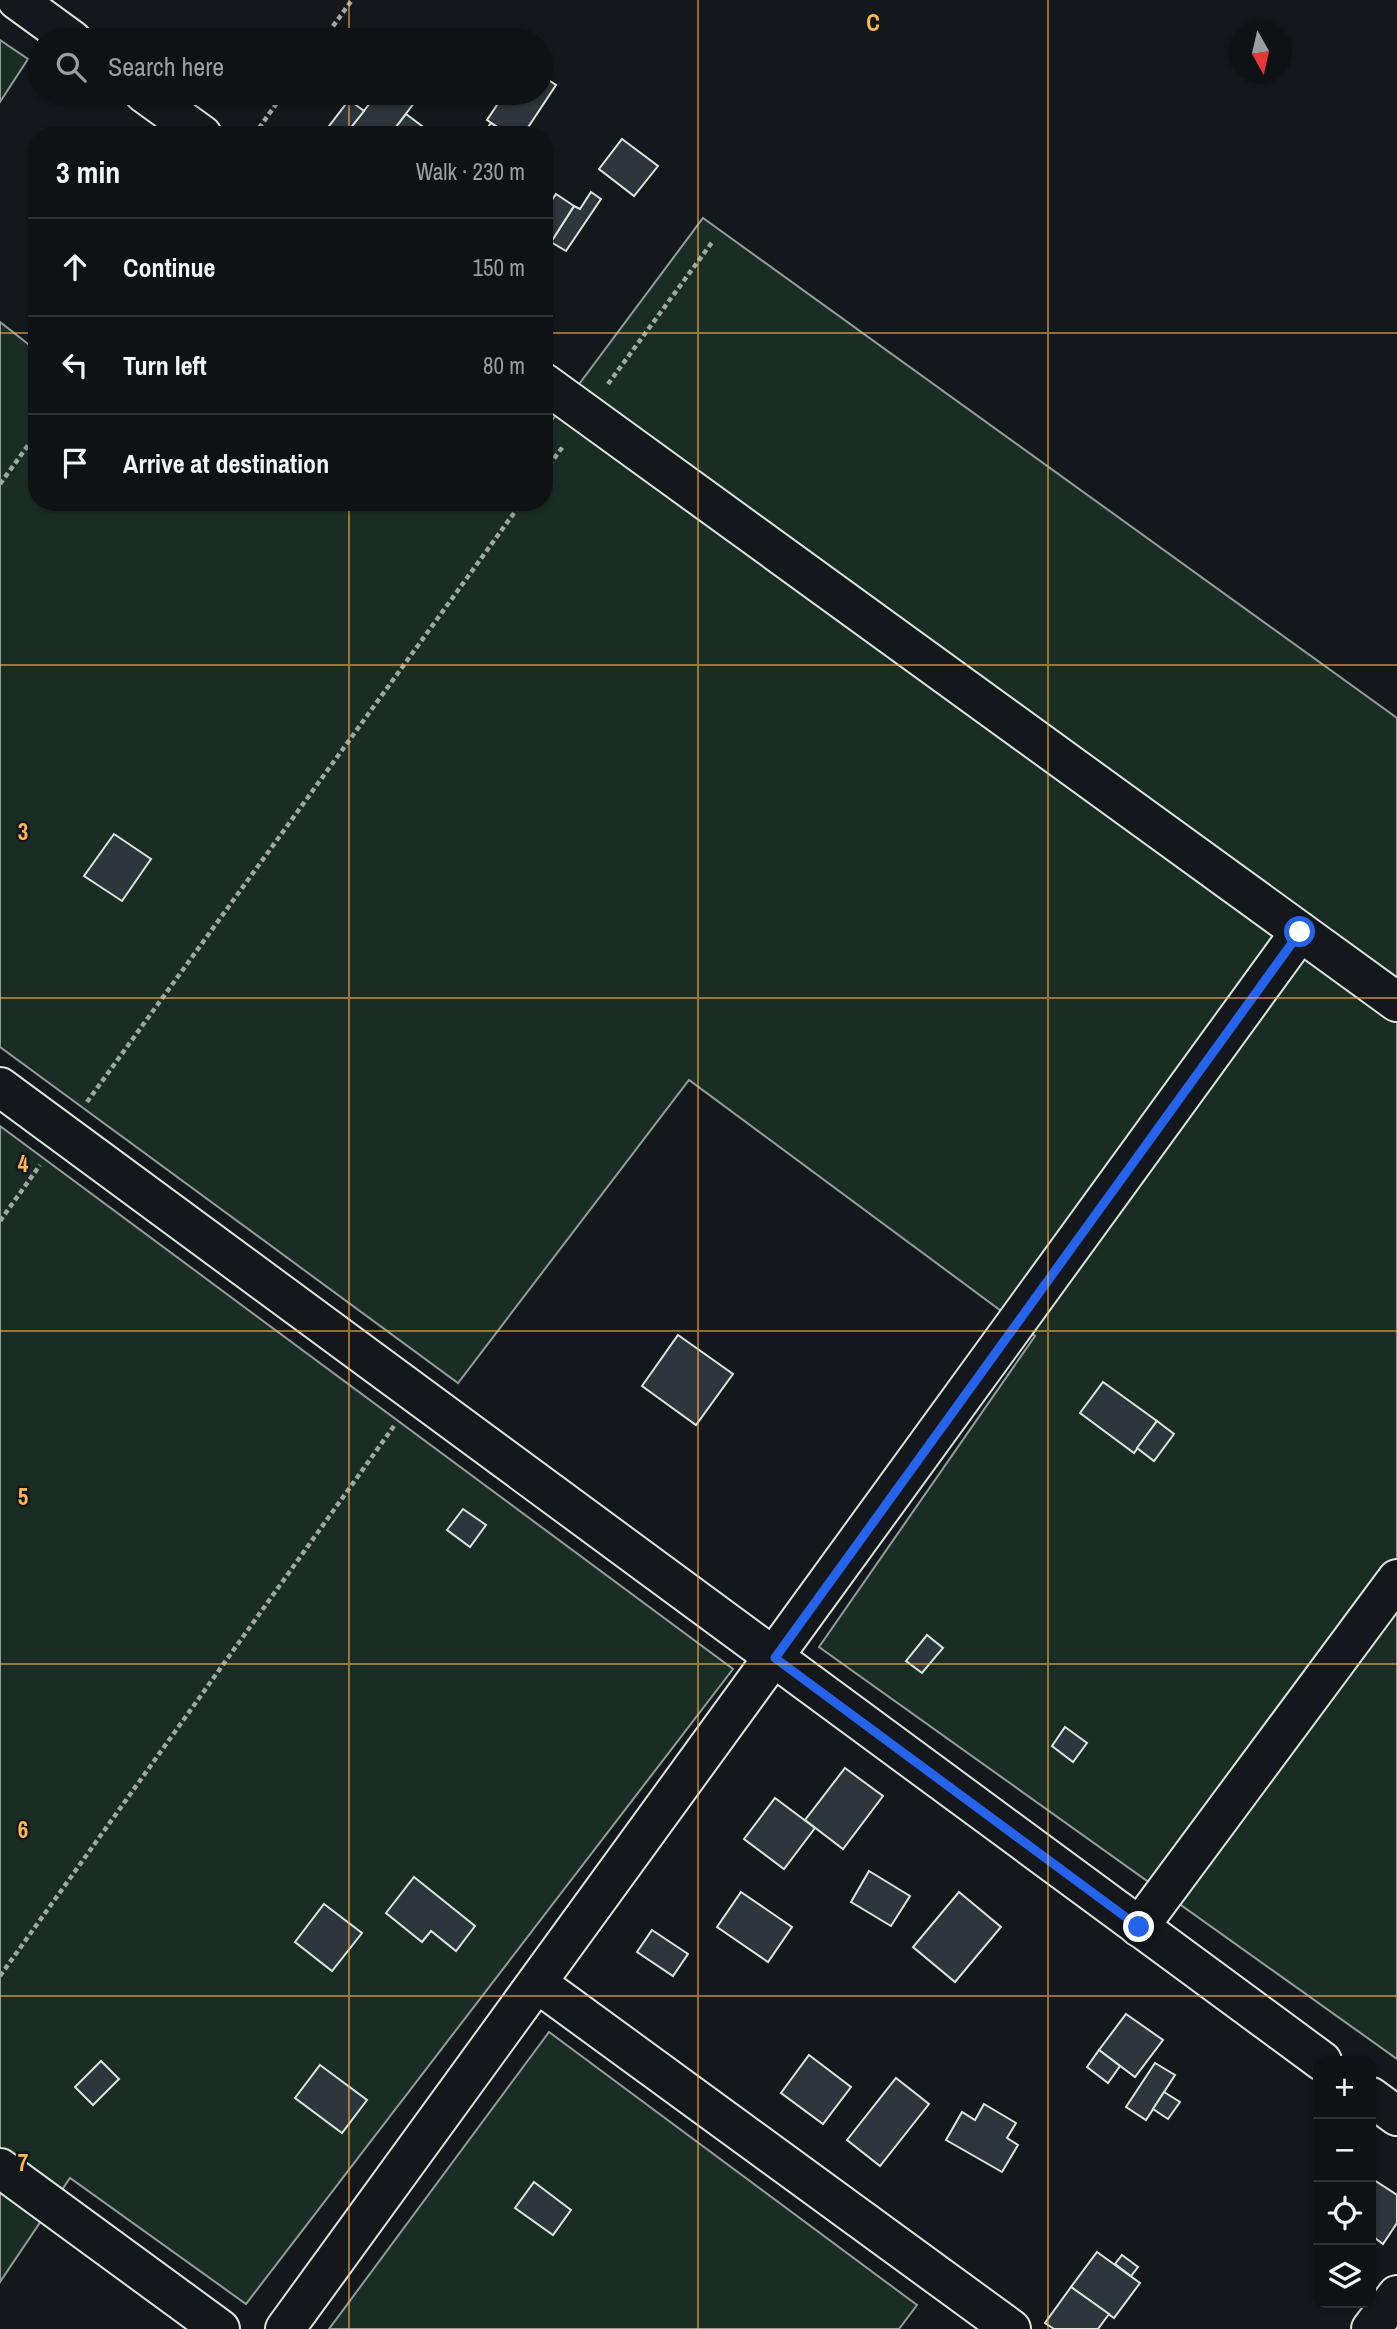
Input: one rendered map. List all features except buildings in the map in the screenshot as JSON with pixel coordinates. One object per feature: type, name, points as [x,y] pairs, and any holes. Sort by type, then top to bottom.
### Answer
[{"type":"street","points":[[17,0],[56,28]]},
{"type":"street","points":[[161,105],[190,126]]},
{"type":"street","points":[[553,389],[1397,1002]]},
{"type":"street","points":[[285,2329],[1300,932]]},
{"type":"street","points":[[0,1087],[1315,2056]]},
{"type":"street","points":[[1139,1927],[1397,1578]]},
{"type":"street","points":[[537,1983],[1011,2329]]},
{"type":"street","points":[[1376,2101],[1397,2116]]},
{"type":"street","points":[[0,2168],[220,2329]]},
{"type":"street","points":[[1371,2329],[1397,2295]]},
{"type":"path","points":[[332,28],[352,0]]},
{"type":"path","points":[[260,126],[275,105]]},
{"type":"path","points":[[553,460],[713,241]]},
{"type":"path","points":[[0,484],[28,445]]},
{"type":"path","points":[[0,1221],[515,511]]},
{"type":"path","points":[[0,1976],[417,1394]]},
{"type":"green space","points":[[0,40],[28,59],[0,102]]},
{"type":"green space","points":[[703,218],[1397,718],[1397,2059],[819,1647],[1035,1336],[689,1080],[458,1383],[0,1047],[0,322],[28,344],[28,511],[553,511],[553,419]]},
{"type":"green space","points":[[0,1126],[733,1669],[246,2304],[70,2178],[0,2282]]},
{"type":"green space","points":[[549,2032],[917,2305],[899,2329],[329,2329]]},
{"type":"route","points":[[1139,1927],[775,1658],[1300,932]]}]
